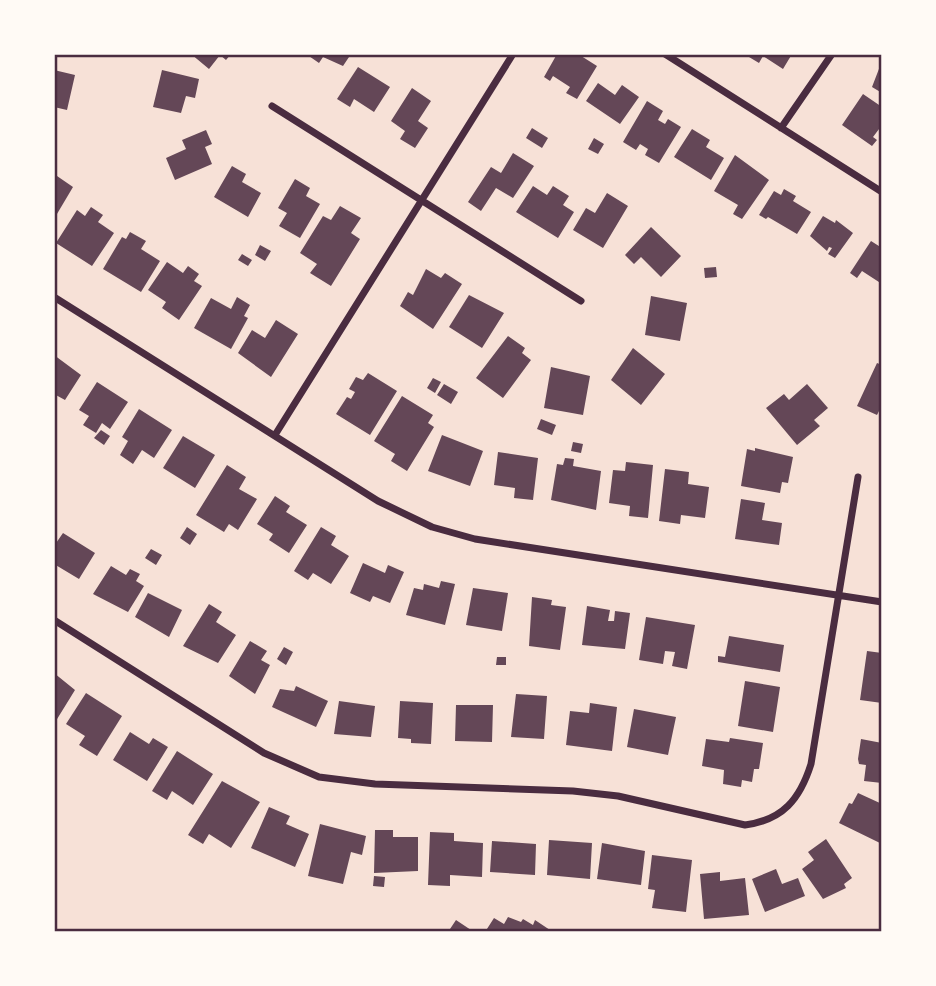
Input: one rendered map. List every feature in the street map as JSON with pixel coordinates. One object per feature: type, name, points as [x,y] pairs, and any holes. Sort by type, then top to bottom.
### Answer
[{"type":"street","points":[[275,435],[513,54]]},
{"type":"street","points":[[665,54],[882,192]]},
{"type":"street","points":[[781,128],[832,54]]},
{"type":"street","points":[[272,106],[581,301]]},
{"type":"street","points":[[54,297],[378,501],[432,527],[475,539],[882,603]]},
{"type":"street","points":[[54,620],[264,753],[319,778],[375,784],[573,791],[618,796],[745,825],[761,823],[789,807],[805,783],[858,477]]},
{"type":"building","points":[[191,54],[231,54],[226,60],[220,55],[209,69]]},
{"type":"building","points":[[306,54],[351,54],[343,66],[323,57],[319,63]]},
{"type":"building","points":[[557,54],[576,57],[578,54],[597,66],[577,99],[566,93],[570,87],[553,76],[550,81],[544,77]]},
{"type":"building","points":[[744,54],[792,54],[783,69],[763,56],[759,63]]},
{"type":"building","points":[[882,61],[882,93],[872,87]]},
{"type":"building","points":[[358,67],[390,87],[374,112],[354,99],[350,107],[337,99]]},
{"type":"building","points":[[54,70],[75,75],[67,110],[54,107]]},
{"type":"building","points":[[162,70],[199,79],[195,98],[186,96],[181,113],[153,107]]},
{"type":"building","points":[[598,83],[615,95],[622,85],[639,97],[620,124],[586,101]]},
{"type":"building","points":[[412,88],[431,101],[418,121],[428,128],[415,148],[400,139],[405,131],[391,121]]},
{"type":"building","points":[[863,94],[882,107],[882,125],[873,137],[877,140],[872,146],[842,125]]},
{"type":"building","points":[[647,101],[663,111],[658,120],[665,124],[668,119],[681,127],[659,163],[645,155],[648,149],[640,144],[636,150],[623,142]]},
{"type":"building","points":[[532,128],[548,138],[542,148],[526,138]]},
{"type":"building","points":[[692,129],[710,140],[706,147],[724,158],[711,180],[674,157]]},
{"type":"building","points":[[206,130],[212,144],[205,147],[212,164],[175,180],[166,158],[186,149],[182,140]]},
{"type":"building","points":[[594,138],[604,144],[598,154],[588,149]]},
{"type":"building","points":[[513,153],[534,166],[513,198],[496,188],[481,211],[468,202],[491,167],[501,173]]},
{"type":"building","points":[[735,155],[769,180],[742,219],[733,214],[738,205],[714,191]]},
{"type":"building","points":[[232,166],[246,174],[242,182],[261,193],[248,217],[214,197]]},
{"type":"building","points":[[57,176],[73,187],[54,219],[54,180]]},
{"type":"building","points":[[295,179],[310,188],[306,196],[320,204],[300,238],[279,226],[287,213],[278,208]]},
{"type":"building","points":[[533,186],[547,195],[553,186],[569,196],[563,205],[574,212],[558,238],[516,212]]},
{"type":"building","points":[[784,189],[796,196],[793,201],[811,212],[797,234],[768,217],[766,219],[759,215],[774,191],[781,195]]},
{"type":"building","points":[[607,193],[628,206],[603,248],[573,230],[586,208],[595,213]]},
{"type":"building","points":[[340,206],[361,218],[351,233],[360,239],[331,286],[310,273],[317,264],[300,253],[323,216],[331,220]]},
{"type":"building","points":[[91,207],[103,215],[98,222],[114,233],[92,266],[56,243],[77,210],[85,216]]},
{"type":"building","points":[[823,216],[835,223],[836,220],[853,233],[835,258],[828,254],[832,248],[829,247],[827,251],[810,236]]},
{"type":"building","points":[[651,227],[681,256],[661,277],[641,257],[634,264],[625,255]]},
{"type":"building","points":[[130,232],[146,241],[141,249],[160,261],[141,292],[103,269],[122,237],[126,239]]},
{"type":"building","points":[[871,241],[882,248],[882,284],[862,271],[857,278],[850,273]]},
{"type":"building","points":[[260,245],[271,251],[265,261],[255,255]]},
{"type":"building","points":[[242,254],[252,260],[248,266],[238,260]]},
{"type":"building","points":[[167,262],[183,273],[188,266],[199,274],[194,281],[202,286],[179,320],[162,308],[166,302],[148,290]]},
{"type":"building","points":[[716,267],[717,277],[705,278],[704,268]]},
{"type":"building","points":[[426,269],[441,278],[445,273],[462,284],[433,329],[400,306],[408,292],[413,295]]},
{"type":"building","points":[[469,295],[504,313],[482,348],[449,327]]},
{"type":"building","points":[[651,296],[687,303],[680,341],[645,335]]},
{"type":"building","points":[[237,297],[250,305],[244,316],[248,318],[231,349],[194,328],[211,298],[231,309]]},
{"type":"building","points":[[276,320],[298,334],[271,377],[238,353],[252,330],[265,338]]},
{"type":"building","points":[[508,336],[525,348],[522,353],[531,360],[503,398],[476,378]]},
{"type":"building","points":[[633,348],[665,374],[641,405],[611,380]]},
{"type":"building","points":[[54,355],[81,375],[65,400],[54,394]]},
{"type":"building","points":[[877,363],[882,365],[882,405],[877,415],[857,406]]},
{"type":"building","points":[[551,367],[590,376],[583,415],[544,408]]},
{"type":"building","points":[[368,373],[397,391],[370,435],[336,414],[347,397],[351,399],[355,392],[349,389],[356,377],[363,380]]},
{"type":"building","points":[[433,378],[441,382],[435,393],[427,388]]},
{"type":"building","points":[[97,382],[128,402],[110,429],[102,423],[96,433],[83,425],[89,416],[79,410]]},
{"type":"building","points":[[444,384],[458,392],[451,404],[437,395]]},
{"type":"building","points":[[807,384],[828,408],[814,420],[820,426],[797,445],[766,408],[784,394],[789,400]]},
{"type":"building","points":[[402,396],[433,415],[428,423],[434,427],[407,471],[391,461],[395,454],[374,441]]},
{"type":"building","points":[[139,409],[172,430],[154,458],[142,450],[133,464],[120,455],[128,441],[122,437]]},
{"type":"building","points":[[541,419],[556,425],[552,435],[537,429]]},
{"type":"building","points":[[101,430],[110,436],[104,445],[94,438]]},
{"type":"building","points":[[442,435],[483,451],[470,486],[428,471]]},
{"type":"building","points":[[183,436],[215,455],[195,488],[163,468]]},
{"type":"building","points":[[573,442],[583,444],[581,453],[571,451]]},
{"type":"building","points":[[755,448],[793,457],[788,483],[782,482],[780,493],[741,486],[747,449],[755,451]]},
{"type":"building","points":[[498,452],[538,458],[533,500],[514,498],[515,488],[494,485]]},
{"type":"building","points":[[565,458],[574,459],[573,466],[601,471],[596,510],[551,500],[557,464],[563,465]]},
{"type":"building","points":[[626,462],[653,465],[648,518],[629,516],[630,506],[609,503],[613,470],[625,471]]},
{"type":"building","points":[[227,465],[246,477],[239,489],[257,499],[238,530],[229,524],[224,532],[196,515]]},
{"type":"building","points":[[665,469],[689,472],[688,484],[709,487],[705,518],[681,515],[680,524],[659,521]]},
{"type":"building","points":[[275,496],[290,506],[286,512],[307,525],[289,553],[269,540],[273,534],[257,524]]},
{"type":"building","points":[[741,499],[765,503],[762,520],[782,523],[779,545],[735,539]]},
{"type":"building","points":[[187,527],[197,534],[190,545],[180,538]]},
{"type":"building","points":[[321,527],[336,536],[331,545],[349,556],[331,584],[313,573],[308,580],[294,571]]},
{"type":"building","points":[[63,533],[95,553],[79,579],[54,564],[54,546]]},
{"type":"building","points":[[151,549],[162,555],[156,565],[145,558]]},
{"type":"building","points":[[363,563],[385,573],[388,565],[404,572],[390,603],[373,596],[370,602],[350,593]]},
{"type":"building","points":[[111,566],[126,575],[130,569],[140,574],[136,581],[144,586],[128,612],[93,594]]},
{"type":"building","points":[[441,581],[455,584],[445,625],[406,615],[414,588],[423,590],[424,584],[439,588]]},
{"type":"building","points":[[473,588],[508,593],[502,631],[466,625]]},
{"type":"building","points":[[148,593],[182,610],[169,637],[135,617]]},
{"type":"building","points":[[532,597],[552,600],[551,605],[566,607],[560,650],[529,646]]},
{"type":"building","points":[[209,604],[222,612],[216,622],[236,635],[218,663],[183,646]]},
{"type":"building","points":[[587,606],[610,610],[608,621],[614,621],[615,611],[630,613],[625,649],[582,645]]},
{"type":"building","points":[[646,617],[695,625],[687,669],[672,666],[675,652],[665,651],[663,664],[639,660]]},
{"type":"building","points":[[729,636],[784,645],[780,672],[718,662],[718,656],[725,657]]},
{"type":"building","points":[[250,641],[267,651],[261,660],[270,665],[255,694],[229,676]]},
{"type":"building","points":[[284,647],[293,652],[286,665],[277,659]]},
{"type":"building","points":[[867,651],[882,653],[882,703],[860,700]]},
{"type":"building","points":[[497,657],[506,657],[506,665],[496,665]]},
{"type":"building","points":[[54,673],[75,690],[54,724]]},
{"type":"building","points":[[745,681],[780,687],[773,732],[738,726]]},
{"type":"building","points":[[296,686],[328,701],[316,727],[272,707],[280,689],[294,691]]},
{"type":"building","points":[[86,693],[122,716],[97,756],[79,745],[85,736],[66,724]]},
{"type":"building","points":[[516,694],[547,696],[544,739],[511,737]]},
{"type":"building","points":[[339,701],[375,706],[371,737],[334,734]]},
{"type":"building","points":[[400,701],[433,703],[431,744],[411,743],[411,739],[398,738]]},
{"type":"building","points":[[590,703],[617,707],[612,751],[566,745],[570,711],[589,713]]},
{"type":"building","points":[[456,705],[493,705],[492,742],[455,741]]},
{"type":"building","points":[[634,709],[676,717],[668,755],[627,747]]},
{"type":"building","points":[[130,732],[149,744],[153,738],[168,747],[147,781],[113,760]]},
{"type":"building","points":[[730,738],[763,743],[759,769],[754,769],[752,782],[742,780],[741,787],[723,784],[724,770],[702,766],[706,739],[729,742]]},
{"type":"building","points":[[861,739],[882,743],[882,783],[864,781],[866,765],[859,764],[858,759]]},
{"type":"building","points":[[177,751],[213,774],[193,805],[172,791],[167,800],[152,791]]},
{"type":"building","points":[[222,781],[260,802],[231,848],[209,834],[203,844],[188,835]]},
{"type":"building","points":[[858,793],[882,804],[882,844],[839,823],[849,803],[852,804]]},
{"type":"building","points":[[269,807],[290,816],[286,824],[309,834],[295,867],[251,848]]},
{"type":"building","points":[[320,824],[366,836],[362,855],[351,852],[343,884],[308,876]]},
{"type":"building","points":[[375,830],[393,830],[393,837],[418,837],[418,871],[374,873]]},
{"type":"building","points":[[430,832],[454,833],[454,841],[483,843],[482,877],[450,875],[450,886],[428,885]]},
{"type":"building","points":[[826,839],[852,878],[844,884],[846,888],[823,899],[802,869],[814,860],[808,852]]},
{"type":"building","points":[[549,840],[592,843],[590,879],[547,875]]},
{"type":"building","points":[[492,841],[536,844],[535,875],[490,872]]},
{"type":"building","points":[[602,843],[645,851],[641,885],[597,879]]},
{"type":"building","points":[[652,855],[692,860],[686,912],[652,908],[655,890],[648,889]]},
{"type":"building","points":[[776,869],[782,884],[798,878],[805,896],[765,912],[752,879]]},
{"type":"building","points":[[720,872],[720,881],[745,878],[749,915],[704,919],[700,874]]},
{"type":"building","points":[[374,876],[385,877],[384,887],[373,886]]},
{"type":"building","points":[[508,917],[521,922],[523,919],[533,925],[535,920],[553,932],[485,932],[494,918],[504,924]]},
{"type":"building","points":[[456,920],[474,932],[448,932]]}]
